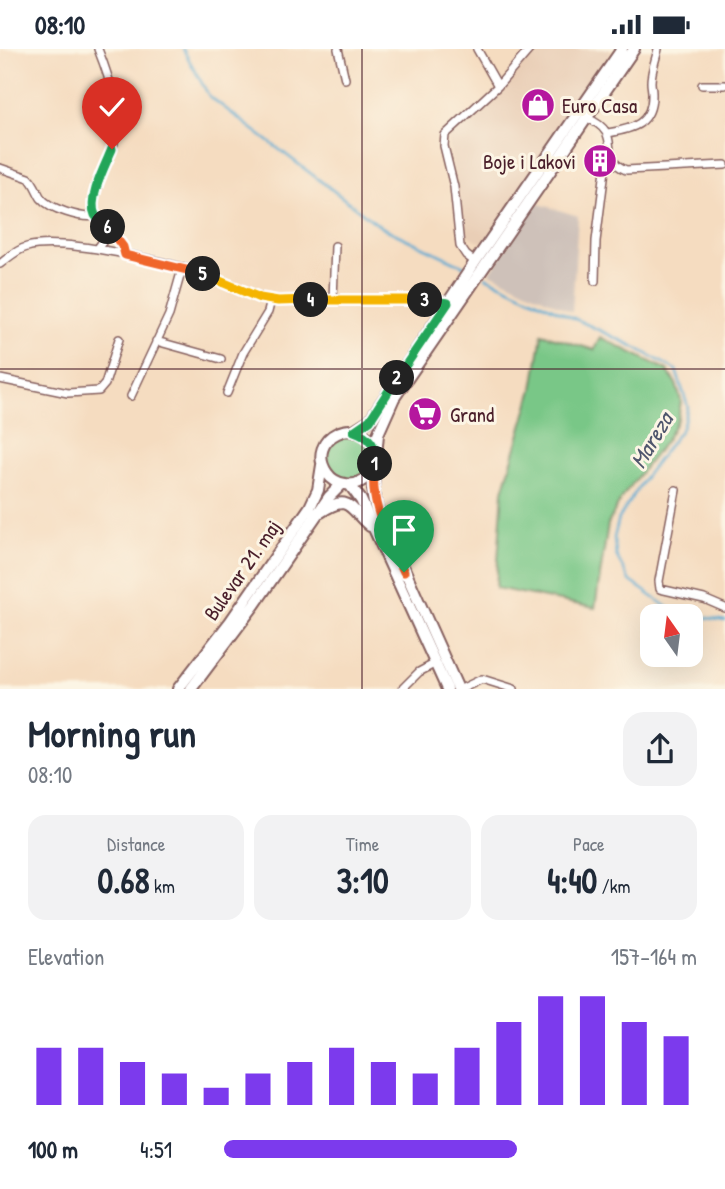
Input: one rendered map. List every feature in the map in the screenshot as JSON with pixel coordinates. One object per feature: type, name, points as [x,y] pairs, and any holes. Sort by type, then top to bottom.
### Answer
[{"type":"main road","points":[[354,431],[370,420],[622,49]]},
{"type":"main road","points":[[460,688],[376,506],[373,489],[374,467],[380,427],[394,398],[634,49]]},
{"type":"main road","points":[[376,453],[369,438],[354,431],[343,431],[330,438],[322,451],[323,465],[330,477],[346,484],[361,500],[447,688]]},
{"type":"main road","name":"Bulevar 21. maj","points":[[178,688],[226,627],[310,507],[318,490],[323,465]]},
{"type":"main road","points":[[346,484],[365,479],[374,467]]},
{"type":"main road","name":"Bulevar 21. maj","points":[[191,688],[250,612],[333,492],[346,484]]},
{"type":"main road","points":[[316,516],[333,505],[348,504],[366,524],[374,528]]},
{"type":"street","points":[[98,49],[115,108],[114,142],[97,185],[93,205],[95,216],[111,230],[123,247],[125,255]]},
{"type":"street","points":[[338,49],[345,79]]},
{"type":"street","points":[[477,49],[498,86]]},
{"type":"street","points":[[475,262],[460,246],[454,187],[443,140],[447,130],[498,86],[530,49]]},
{"type":"street","points":[[608,133],[638,127],[646,114],[651,104],[650,81],[658,49]]},
{"type":"street","points":[[702,85],[725,85]]},
{"type":"street","points":[[587,118],[602,125],[608,133],[610,155],[618,167],[633,171],[725,165]]},
{"type":"street","points":[[595,281],[596,241],[606,160],[610,155]]},
{"type":"street","points":[[0,168],[29,178],[41,198],[49,204],[76,216],[95,216]]},
{"type":"street","points":[[98,248],[111,230]]},
{"type":"street","points":[[0,264],[12,254],[29,246],[98,248],[205,275],[271,300],[433,300],[448,303]]},
{"type":"street","points":[[333,300],[335,246]]},
{"type":"street","points":[[131,396],[169,315],[183,269]]},
{"type":"street","points":[[227,393],[243,353],[268,312],[271,300]]},
{"type":"street","points":[[0,380],[68,393],[99,391],[105,384],[119,339]]},
{"type":"street","points":[[156,341],[221,359]]},
{"type":"street","points":[[676,490],[659,586],[662,591],[695,596],[725,608]]},
{"type":"street","points":[[402,688],[419,672],[435,664]]},
{"type":"street","points":[[460,688],[485,679],[513,688]]},
{"type":"shaded area","points":[[535,49],[609,49],[611,53],[485,244],[463,234],[449,134],[516,74]]},
{"type":"shaded area","points":[[536,203],[578,216],[572,312],[490,273]]},
{"type":"green space","points":[[542,334],[594,350],[600,337],[667,370],[676,384],[681,401],[678,419],[666,440],[622,497],[608,524],[595,608],[496,588],[503,491],[533,389]]},
{"type":"green space","points":[[349,436],[364,443],[371,458],[364,473],[349,480],[334,473],[327,458],[334,443]]},
{"type":"waterway","name":"Mareza","points":[[183,49],[209,96],[381,227],[466,267]]},
{"type":"waterway","name":"Mareza","points":[[486,277],[633,346],[676,370],[688,407],[682,428],[645,477],[619,518],[614,538],[616,555],[629,580],[674,612],[725,621]]},
{"type":"place","name":"Euro Casa","points":[[538,105]]},
{"type":"place","name":"Boje i Lakovi","points":[[600,161]]},
{"type":"place","name":"Grand","points":[[425,414]]},
{"type":"route","points":[[112,149],[97,185],[93,209],[97,218],[114,233],[125,255],[205,275],[271,300],[433,300],[448,303],[370,420],[354,431],[362,433],[374,445],[374,499],[404,572]]}]
